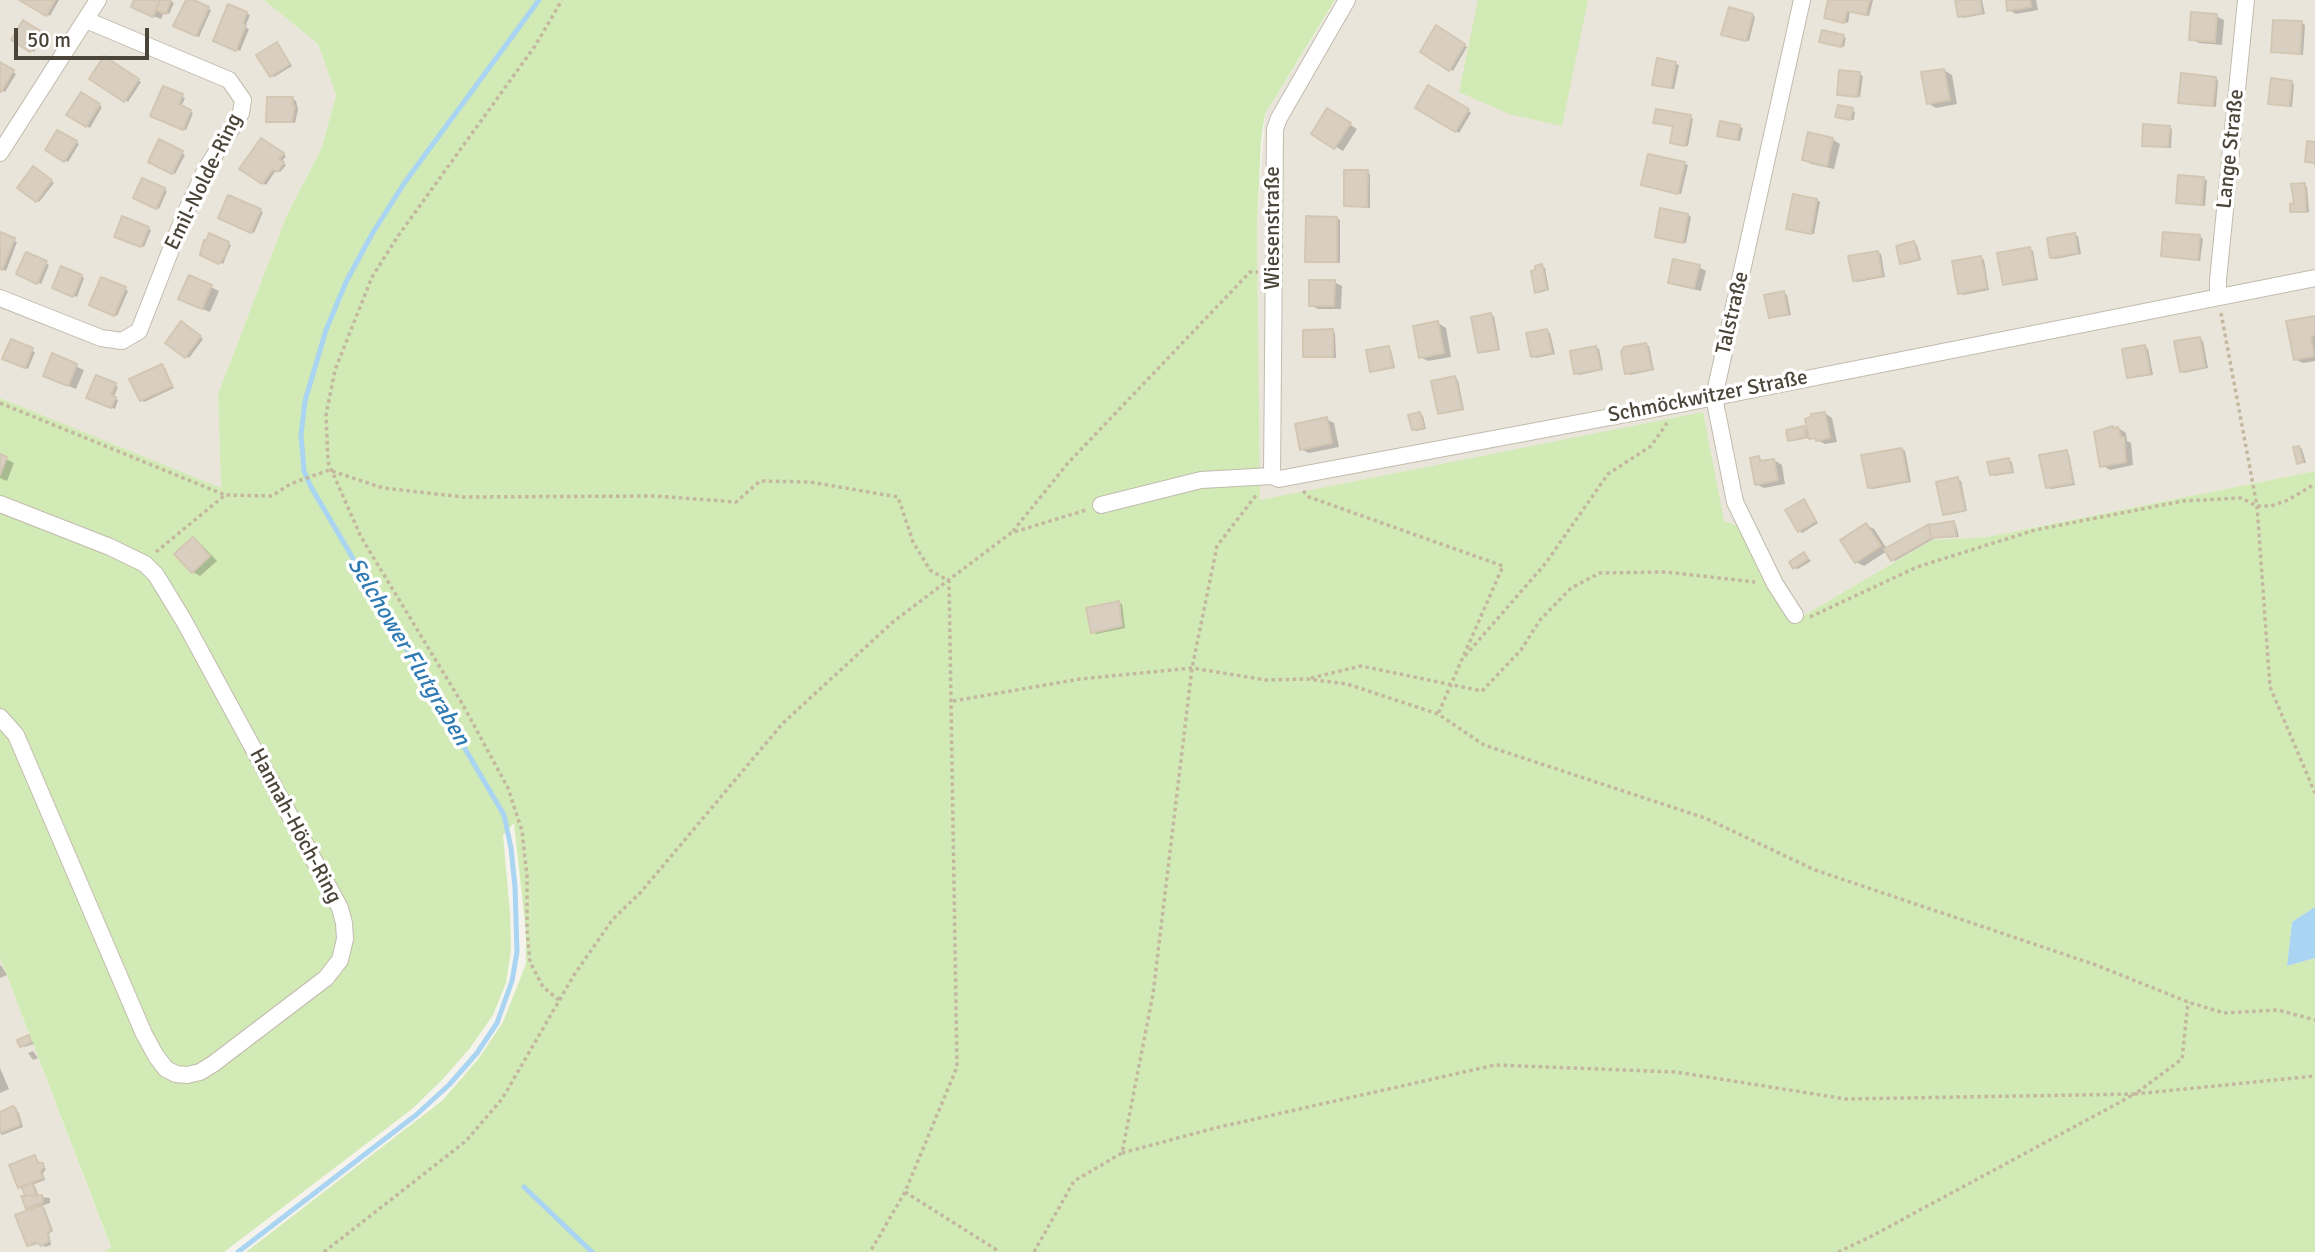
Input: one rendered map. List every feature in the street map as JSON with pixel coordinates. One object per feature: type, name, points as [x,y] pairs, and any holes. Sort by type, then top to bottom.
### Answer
[{"type":"street","points":[[0,153],[98,0]]},
{"type":"street","name":"Wiesenstraße","points":[[1272,476],[1275,129],[1347,0]]},
{"type":"street","name":"Talstraße","points":[[1795,615],[1774,584],[1735,502],[1714,397],[1802,0]]},
{"type":"street","name":"Lange Straße","points":[[2218,297],[2246,0]]},
{"type":"street","name":"Emil-Nolde-Ring","points":[[0,298],[100,338],[122,341],[139,331],[184,216],[206,169],[241,113],[243,100],[229,80],[86,20]]},
{"type":"street","name":"Schmöckwitzer Straße","points":[[1101,505],[1201,480],[1272,476],[1279,480],[1680,404],[2315,278]]},
{"type":"street","name":"Hannah-Höch-Ring","points":[[0,504],[110,547],[145,564],[161,582],[340,908],[345,939],[340,960],[326,978],[206,1068],[187,1075],[166,1069],[144,1034],[16,735],[0,717]]},
{"type":"path","points":[[559,1000],[543,986],[530,962],[527,876],[522,831],[508,788],[463,705],[361,537],[328,462],[326,415],[335,370],[372,277],[398,236],[535,46],[562,0]]},
{"type":"path","points":[[324,1252],[466,1141],[502,1099],[559,1000],[613,919],[641,892],[783,723],[894,621],[1012,533],[1068,464],[1250,272],[1273,271]]},
{"type":"path","points":[[2218,297],[2258,506],[2270,687],[2315,793]]},
{"type":"path","points":[[0,403],[225,495],[272,496],[290,484],[331,470],[383,488],[463,497],[656,496],[736,502],[760,481],[810,482],[898,497],[913,542],[930,570],[949,581]]},
{"type":"path","points":[[1462,660],[1545,564],[1608,474],[1651,446],[1680,404]]},
{"type":"path","points":[[1122,1153],[1153,994],[1192,668],[1217,546],[1272,476]]},
{"type":"path","points":[[1290,477],[1309,497],[1503,566],[1438,714]]},
{"type":"path","points":[[1795,615],[1801,618],[1818,615],[1917,567],[2035,530],[2164,504],[2241,498],[2258,506],[2271,506],[2288,500],[2315,484]]},
{"type":"path","points":[[145,564],[162,546],[225,495]]},
{"type":"path","points":[[1012,533],[1101,505]]},
{"type":"path","points":[[1307,679],[1361,666],[1482,691],[1521,650],[1540,620],[1571,589],[1600,573],[1666,572],[1774,584]]},
{"type":"path","points":[[870,1252],[905,1192],[957,1067],[949,581]]},
{"type":"path","points":[[952,701],[1080,679],[1192,668],[1266,680],[1307,679],[1347,684],[1438,714],[1484,745],[1705,818],[1815,870],[2070,956],[2188,1002],[2224,1013],[2278,1010],[2315,1020]]},
{"type":"path","points":[[1838,1252],[2135,1094],[2182,1059],[2188,1002]]},
{"type":"path","points":[[1034,1252],[1074,1181],[1122,1153],[1215,1128],[1495,1065],[1676,1072],[1846,1099],[2135,1094],[2315,1076]]},
{"type":"path","points":[[905,1192],[1000,1252]]},
{"type":"shaded area","points":[[0,0],[264,0],[318,44],[336,95],[322,147],[286,217],[218,394],[221,489],[0,398]]},
{"type":"shaded area","points":[[1336,0],[2315,0],[2315,471],[1987,537],[1932,540],[1803,616],[1758,534],[1724,521],[1259,500],[1257,229],[1265,114]]},
{"type":"shaded area","points":[[0,958],[111,1248],[105,1252],[0,1252]]},
{"type":"green space","points":[[264,0],[1335,0],[1265,114],[1261,141],[1257,229],[1260,500],[1703,412],[1724,521],[1758,533],[1803,616],[1932,540],[1987,537],[2315,471],[2315,907],[2292,922],[2287,966],[2315,958],[2315,1252],[246,1252],[443,1100],[479,1058],[503,1022],[526,964],[526,932],[514,823],[503,835],[511,950],[506,983],[493,1015],[470,1048],[442,1080],[412,1109],[224,1252],[105,1252],[111,1247],[0,958],[0,398],[221,488],[218,394],[286,217],[322,147],[336,95],[318,44]]},
{"type":"green space","points":[[1478,0],[1588,0],[1562,126],[1509,114],[1459,92]]},
{"type":"water","points":[[2315,907],[2315,958],[2287,966],[2292,922]]},
{"type":"building","points":[[19,0],[55,0],[46,16]]},
{"type":"building","points":[[134,0],[160,0],[153,17],[131,7]]},
{"type":"building","points":[[160,0],[171,0],[166,14],[156,10]]},
{"type":"building","points":[[186,0],[194,0],[209,7],[196,36],[173,26]]},
{"type":"building","points":[[1828,0],[1870,0],[1866,15],[1847,11],[1844,23],[1824,18]]},
{"type":"building","points":[[1955,0],[1980,0],[1982,13],[1958,17]]},
{"type":"building","points":[[2006,0],[2030,0],[2031,7],[2007,11]]},
{"type":"building","points":[[228,4],[247,12],[243,24],[246,25],[236,51],[213,41]]},
{"type":"building","points":[[1729,7],[1753,14],[1746,41],[1721,35]]},
{"type":"building","points":[[2191,12],[2217,14],[2215,42],[2189,40]]},
{"type":"building","points":[[23,20],[42,32],[30,52],[11,40]]},
{"type":"building","points":[[2273,20],[2302,21],[2300,54],[2271,52]]},
{"type":"building","points":[[1436,25],[1465,44],[1449,71],[1420,52]]},
{"type":"building","points":[[1822,30],[1844,35],[1841,47],[1819,42]]},
{"type":"building","points":[[277,42],[290,64],[270,77],[256,55]]},
{"type":"building","points":[[104,56],[139,79],[124,102],[89,79]]},
{"type":"building","points":[[1657,58],[1676,62],[1671,88],[1652,85]]},
{"type":"building","points":[[0,62],[14,70],[1,92],[0,91]]},
{"type":"building","points":[[1944,69],[1950,100],[1927,104],[1921,72]]},
{"type":"building","points":[[1839,70],[1860,72],[1857,97],[1837,95]]},
{"type":"building","points":[[2181,73],[2216,77],[2213,106],[2178,103]]},
{"type":"building","points":[[2271,78],[2292,81],[2289,106],[2268,104]]},
{"type":"building","points":[[1428,85],[1469,109],[1455,132],[1415,108]]},
{"type":"building","points":[[163,86],[183,94],[179,104],[191,110],[183,130],[150,116]]},
{"type":"building","points":[[81,92],[100,104],[86,127],[66,115]]},
{"type":"building","points":[[267,97],[293,97],[295,106],[292,122],[266,122]]},
{"type":"building","points":[[1838,105],[1853,108],[1850,120],[1835,117]]},
{"type":"building","points":[[1327,108],[1351,123],[1334,149],[1311,134]]},
{"type":"building","points":[[1656,109],[1691,115],[1685,146],[1670,143],[1673,126],[1653,123]]},
{"type":"building","points":[[1720,121],[1740,125],[1737,140],[1717,136]]},
{"type":"building","points":[[2143,124],[2170,126],[2168,147],[2142,146]]},
{"type":"building","points":[[57,130],[77,141],[64,162],[45,150]]},
{"type":"building","points":[[1808,132],[1833,138],[1827,166],[1802,160]]},
{"type":"building","points":[[261,138],[284,153],[279,159],[284,162],[277,172],[273,169],[262,184],[239,169]]},
{"type":"building","points":[[159,139],[183,151],[172,174],[148,162]]},
{"type":"building","points":[[2307,141],[2315,142],[2315,163],[2305,162]]},
{"type":"building","points":[[1648,154],[1685,162],[1678,194],[1641,185]]},
{"type":"building","points":[[33,166],[52,180],[36,202],[17,188]]},
{"type":"building","points":[[1344,170],[1368,170],[1367,207],[1344,206]]},
{"type":"building","points":[[2178,175],[2204,177],[2202,205],[2176,203]]},
{"type":"building","points":[[142,178],[165,188],[156,209],[133,198]]},
{"type":"building","points":[[2305,183],[2306,212],[2290,212],[2290,204],[2294,203],[2291,184]]},
{"type":"building","points":[[1793,194],[1817,199],[1811,234],[1786,229]]},
{"type":"building","points":[[228,195],[261,209],[251,233],[218,218]]},
{"type":"building","points":[[1660,208],[1688,214],[1683,243],[1655,237]]},
{"type":"building","points":[[122,216],[149,227],[141,247],[114,237]]},
{"type":"building","points":[[1306,216],[1337,217],[1337,262],[1305,262]]},
{"type":"building","points":[[0,232],[15,238],[2,270],[0,269]]},
{"type":"building","points":[[2163,232],[2200,235],[2198,260],[2161,256]]},
{"type":"building","points":[[209,233],[229,242],[225,256],[219,264],[200,255]]},
{"type":"building","points":[[2075,233],[2078,253],[2050,258],[2047,238]]},
{"type":"building","points":[[1914,241],[1919,259],[1900,264],[1896,246]]},
{"type":"building","points":[[2030,247],[2036,278],[2003,285],[1997,253]]},
{"type":"building","points":[[1878,251],[1882,276],[1853,281],[1848,256]]},
{"type":"building","points":[[26,252],[47,261],[37,284],[16,274]]},
{"type":"building","points":[[1981,256],[1987,288],[1958,294],[1952,261]]},
{"type":"building","points":[[1673,259],[1700,265],[1694,288],[1668,283]]},
{"type":"building","points":[[1542,264],[1547,289],[1535,293],[1531,271]]},
{"type":"building","points":[[61,266],[82,275],[73,297],[52,288]]},
{"type":"building","points":[[189,275],[212,285],[202,309],[178,299]]},
{"type":"building","points":[[101,277],[126,287],[114,316],[89,305]]},
{"type":"building","points":[[1309,280],[1335,280],[1334,306],[1309,306]]},
{"type":"building","points":[[1784,291],[1788,314],[1769,318],[1764,295]]},
{"type":"building","points":[[1491,313],[1498,349],[1478,353],[1471,317]]},
{"type":"building","points":[[2315,316],[2315,335],[2311,336],[2314,356],[2294,360],[2286,321]]},
{"type":"building","points":[[181,321],[201,336],[185,358],[165,343]]},
{"type":"building","points":[[1438,321],[1444,353],[1419,358],[1413,326]]},
{"type":"building","points":[[1333,329],[1333,357],[1303,357],[1303,330]]},
{"type":"building","points":[[1547,329],[1552,353],[1531,357],[1526,333]]},
{"type":"building","points":[[2200,337],[2205,367],[2180,372],[2174,341]]},
{"type":"building","points":[[11,339],[33,348],[25,368],[2,359]]},
{"type":"building","points":[[1646,343],[1652,369],[1625,374],[1621,352],[1624,347]]},
{"type":"building","points":[[2145,345],[2150,374],[2127,378],[2122,349]]},
{"type":"building","points":[[1389,346],[1393,367],[1370,372],[1366,350]]},
{"type":"building","points":[[1596,346],[1601,369],[1574,374],[1570,351]]},
{"type":"building","points":[[52,353],[77,364],[68,386],[43,376]]},
{"type":"building","points":[[162,364],[172,386],[140,401],[129,379]]},
{"type":"building","points":[[96,375],[116,383],[111,395],[116,397],[111,408],[86,398]]},
{"type":"building","points":[[1455,376],[1462,409],[1438,414],[1431,381]]},
{"type":"building","points":[[1420,412],[1424,428],[1412,430],[1408,415]]},
{"type":"building","points":[[1825,412],[1830,438],[1816,441],[1815,438],[1809,439],[1805,419],[1811,417],[1811,414]]},
{"type":"building","points":[[1327,417],[1332,443],[1300,450],[1295,424]]},
{"type":"building","points":[[1804,426],[1806,437],[1788,441],[1786,430]]},
{"type":"building","points":[[2118,427],[2121,437],[2124,437],[2126,462],[2100,467],[2094,432]]},
{"type":"building","points":[[2299,446],[2303,462],[2297,464],[2293,447]]},
{"type":"building","points":[[1902,448],[1908,481],[1868,488],[1861,455]]},
{"type":"building","points":[[2067,450],[2073,483],[2046,488],[2039,455]]},
{"type":"building","points":[[0,454],[7,457],[0,475]]},
{"type":"building","points":[[1759,456],[1760,461],[1774,459],[1778,480],[1755,485],[1750,458]]},
{"type":"building","points":[[2009,458],[2012,472],[1990,475],[1987,462]]},
{"type":"building","points":[[1958,477],[1965,510],[1943,515],[1936,482]]},
{"type":"building","points":[[1804,499],[1816,521],[1798,532],[1785,510]]},
{"type":"building","points":[[1954,521],[1956,536],[1931,538],[1929,525]]},
{"type":"building","points":[[1866,523],[1881,546],[1855,563],[1840,540]]},
{"type":"building","points":[[1929,524],[1931,538],[1891,561],[1884,549]]},
{"type":"building","points":[[193,537],[210,556],[192,573],[174,554]]},
{"type":"building","points":[[1804,552],[1808,559],[1793,569],[1789,562]]},
{"type":"building","points":[[1119,601],[1122,626],[1091,633],[1086,608]]},
{"type":"building","points":[[29,1035],[31,1042],[20,1047],[17,1040]]},
{"type":"building","points":[[13,1106],[20,1125],[0,1133],[0,1112]]},
{"type":"building","points":[[35,1155],[38,1163],[43,1163],[44,1167],[40,1171],[43,1178],[18,1188],[9,1165]]},
{"type":"building","points":[[32,1183],[36,1195],[25,1196],[22,1187]]},
{"type":"building","points":[[42,1195],[43,1202],[26,1209],[21,1196]]},
{"type":"building","points":[[42,1205],[51,1230],[47,1232],[49,1241],[41,1246],[37,1242],[27,1246],[15,1215]]},
{"type":"waterway","name":"Selchower Flutgraben","points":[[238,1252],[416,1115],[449,1085],[477,1053],[497,1023],[512,981],[517,952],[515,887],[504,815],[311,487],[304,471],[301,435],[305,401],[326,330],[346,282],[372,234],[405,182],[539,0]]},
{"type":"waterway","points":[[524,1187],[592,1252]]}]
